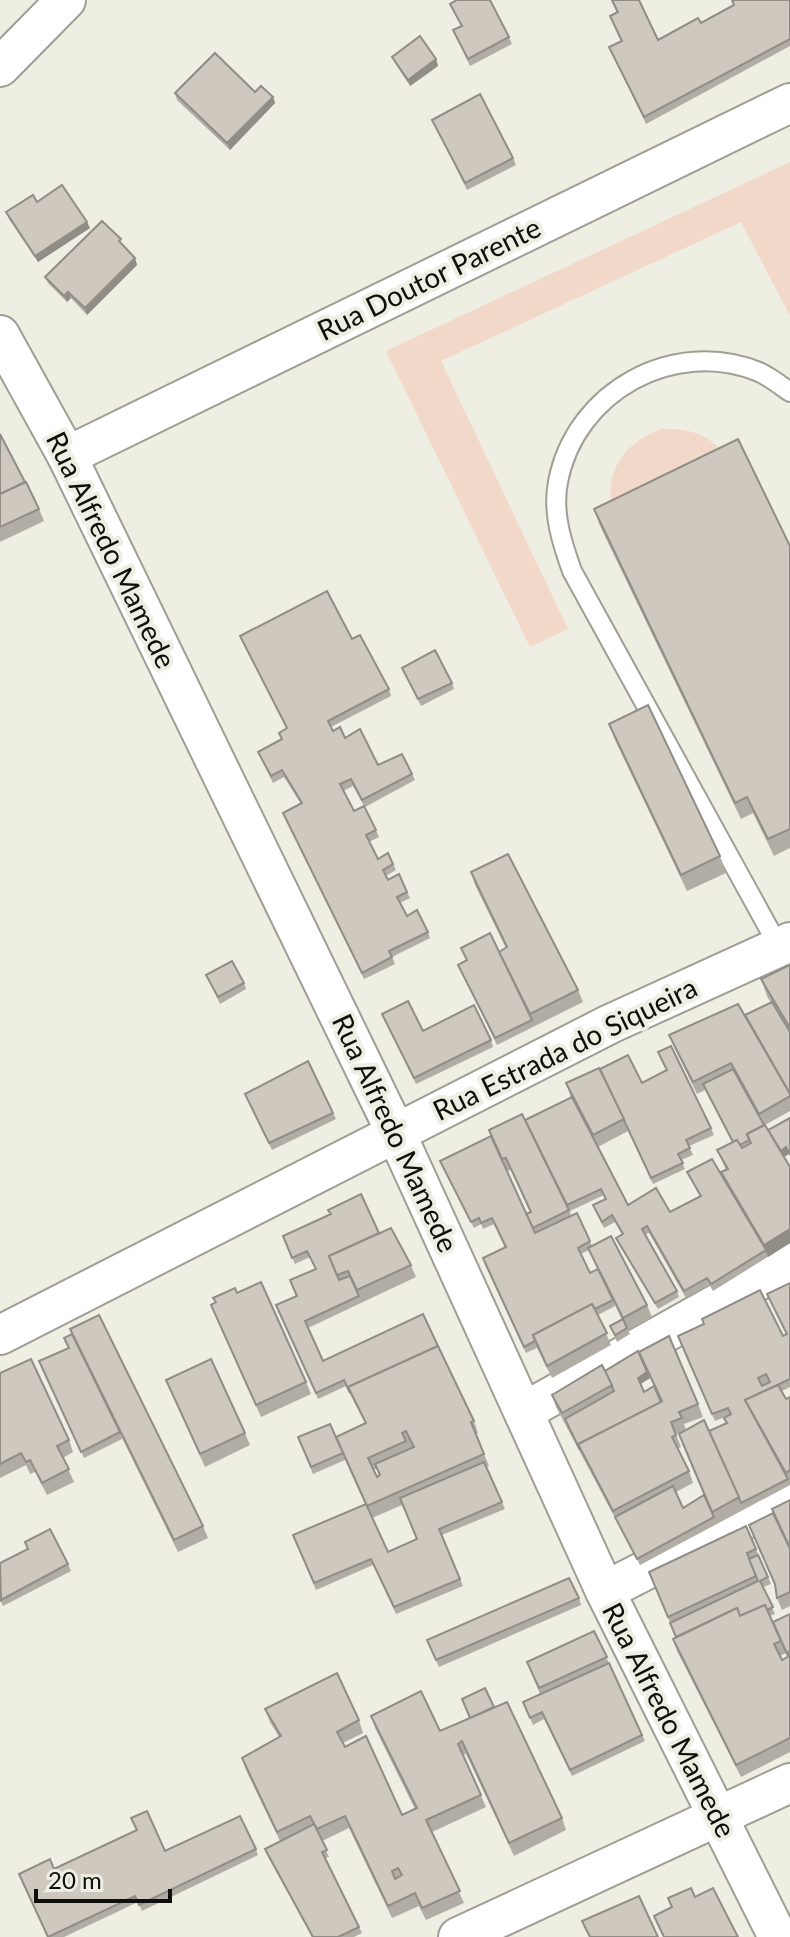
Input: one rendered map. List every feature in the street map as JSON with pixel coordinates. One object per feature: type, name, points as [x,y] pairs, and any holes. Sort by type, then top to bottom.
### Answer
[{"type":"street","points":[[0,67],[66,0]]},
{"type":"street","name":"Rua Doutor Parente","points":[[67,456],[790,103]]},
{"type":"street","name":"Rua Alfredo Mamede","points":[[0,335],[67,456],[395,1131],[605,1591],[778,1937]]},
{"type":"street","name":"Rua Estrada do Siqueira","points":[[0,1335],[395,1131],[610,1024],[784,944]]},
{"type":"street","points":[[525,1411],[790,1263]]},
{"type":"street","points":[[605,1591],[790,1496]]},
{"type":"street","points":[[458,1937],[790,1783]]},
{"type":"lane","points":[[784,944],[572,571],[558,530],[558,484],[570,443],[595,407],[631,378],[678,362],[720,362],[760,373],[790,392]]},
{"type":"shaded area","points":[[790,162],[790,316],[741,222],[441,361],[568,629],[530,647],[386,351]]},
{"type":"shaded area","points":[[662,429],[701,435],[717,446],[731,462],[614,519],[611,489],[618,464],[635,443]]},
{"type":"building","points":[[457,0],[490,0],[509,37],[468,59],[453,30],[462,26],[450,4]]},
{"type":"building","points":[[612,0],[639,0],[658,40],[698,18],[701,23],[734,5],[732,0],[790,0],[790,39],[644,117],[609,47],[622,41],[610,16],[618,12]]},
{"type":"building","points":[[420,36],[436,59],[408,80],[392,57]]},
{"type":"building","points":[[215,53],[255,92],[261,86],[273,97],[227,143],[175,93]]},
{"type":"building","points":[[480,94],[513,158],[465,183],[432,120]]},
{"type":"building","points":[[62,185],[87,222],[35,256],[6,212],[33,195],[37,202]]},
{"type":"building","points":[[102,221],[135,258],[85,308],[68,292],[64,296],[45,277]]},
{"type":"building","points":[[0,434],[25,482],[0,494]]},
{"type":"building","points":[[738,439],[790,546],[790,829],[768,839],[747,797],[735,803],[594,509]]},
{"type":"building","points":[[26,482],[39,509],[0,527],[0,494]]},
{"type":"building","points":[[327,591],[352,639],[360,635],[389,689],[328,721],[333,731],[340,727],[345,738],[360,729],[378,765],[402,754],[412,774],[362,800],[351,779],[340,784],[354,811],[364,806],[376,830],[366,835],[378,859],[388,853],[393,864],[383,870],[388,880],[399,874],[407,892],[397,897],[407,916],[417,910],[428,932],[389,951],[392,957],[362,973],[283,813],[302,803],[282,770],[271,776],[258,752],[282,739],[279,733],[287,728],[240,636]]},
{"type":"building","points":[[435,650],[452,683],[418,699],[402,668]]},
{"type":"building","points":[[648,705],[720,856],[681,875],[609,724]]},
{"type":"building","points":[[508,854],[578,990],[530,1014],[499,952],[507,947],[471,872]]},
{"type":"building","points":[[490,933],[532,1020],[495,1038],[458,965],[467,960],[461,948]]},
{"type":"building","points":[[232,961],[244,983],[218,997],[206,975]]},
{"type":"building","points":[[790,965],[790,1028],[761,979]]},
{"type":"building","points":[[408,1001],[423,1031],[474,1005],[491,1040],[414,1078],[382,1014]]},
{"type":"building","points":[[772,1002],[790,1032],[790,1094],[745,1015]]},
{"type":"building","points":[[738,1004],[790,1094],[759,1114],[731,1063],[693,1082],[669,1035]]},
{"type":"building","points":[[671,1046],[711,1128],[686,1140],[690,1148],[678,1154],[683,1163],[651,1178],[600,1069],[628,1055],[642,1083],[667,1070],[658,1052]]},
{"type":"building","points":[[308,1061],[333,1113],[269,1143],[245,1094]]},
{"type":"building","points":[[599,1068],[624,1119],[593,1135],[566,1083]]},
{"type":"building","points":[[733,1069],[764,1125],[747,1134],[749,1140],[740,1145],[737,1140],[733,1142],[703,1084]]},
{"type":"building","points":[[572,1097],[628,1205],[656,1188],[670,1212],[701,1196],[687,1172],[712,1159],[766,1250],[711,1284],[707,1278],[684,1291],[647,1226],[642,1229],[677,1291],[655,1303],[616,1238],[623,1234],[612,1215],[602,1222],[593,1205],[606,1199],[601,1189],[567,1205],[525,1120]]},
{"type":"building","points":[[522,1114],[569,1210],[533,1228],[526,1214],[531,1212],[489,1130]]},
{"type":"building","points":[[790,1118],[790,1154],[786,1147],[781,1151],[768,1130]]},
{"type":"building","points":[[765,1125],[790,1167],[790,1229],[764,1245],[721,1172],[728,1169],[717,1150],[737,1140],[742,1148],[751,1143],[747,1134]]},
{"type":"building","points":[[491,1136],[535,1233],[577,1213],[590,1241],[578,1248],[590,1273],[598,1269],[613,1300],[595,1309],[592,1304],[533,1335],[535,1341],[524,1347],[483,1258],[506,1247],[492,1218],[481,1223],[479,1218],[471,1222],[440,1161]]},
{"type":"building","points":[[361,1194],[379,1233],[329,1256],[339,1280],[350,1276],[359,1296],[305,1321],[323,1361],[423,1314],[438,1346],[348,1387],[350,1393],[344,1380],[316,1393],[276,1305],[297,1296],[290,1280],[316,1269],[307,1251],[292,1258],[283,1236],[331,1214],[328,1210]]},
{"type":"building","points":[[391,1228],[411,1265],[357,1290],[348,1271],[337,1275],[329,1256]]},
{"type":"building","points":[[611,1236],[647,1305],[623,1318],[588,1248]]},
{"type":"building","points":[[261,1282],[306,1382],[256,1405],[211,1305],[216,1302],[213,1298],[235,1288],[237,1293]]},
{"type":"building","points":[[790,1283],[790,1379],[745,1400],[788,1479],[741,1503],[709,1431],[727,1423],[724,1418],[731,1414],[728,1408],[712,1414],[678,1336],[704,1324],[702,1319],[760,1290],[783,1336],[787,1334],[767,1294]],"holes":[[[766,1374],[770,1382],[762,1386],[758,1378]]]},
{"type":"building","points":[[592,1304],[607,1333],[547,1366],[533,1335]]},
{"type":"building","points":[[99,1315],[203,1526],[174,1540],[70,1329]]},
{"type":"building","points":[[623,1319],[627,1328],[615,1335],[610,1326]]},
{"type":"building","points":[[72,1334],[120,1432],[81,1452],[39,1361],[69,1348],[64,1338]]},
{"type":"building","points":[[669,1336],[698,1404],[679,1412],[682,1418],[671,1422],[676,1435],[672,1437],[689,1471],[613,1511],[578,1444],[662,1401],[639,1352]]},
{"type":"building","points":[[438,1346],[474,1421],[471,1422],[484,1454],[367,1506],[336,1437],[366,1423],[348,1387]],"holes":[[[406,1431],[414,1447],[375,1464],[380,1475],[377,1477],[368,1458],[406,1441],[402,1433]]]},
{"type":"building","points":[[638,1351],[647,1372],[638,1378],[644,1392],[654,1386],[661,1402],[578,1444],[580,1450],[565,1419],[614,1391],[605,1371]]},
{"type":"building","points":[[31,1359],[69,1440],[57,1446],[69,1469],[42,1483],[30,1460],[26,1462],[21,1453],[0,1464],[0,1373]]},
{"type":"building","points":[[211,1359],[245,1433],[200,1454],[166,1380]]},
{"type":"building","points":[[602,1365],[612,1385],[562,1413],[552,1395]]},
{"type":"building","points":[[778,1385],[786,1399],[790,1397],[790,1470],[786,1473],[745,1400]]},
{"type":"building","points":[[704,1420],[739,1497],[712,1512],[679,1434]]},
{"type":"building","points":[[330,1424],[343,1453],[311,1467],[298,1437]]},
{"type":"building","points":[[484,1462],[502,1502],[439,1529],[460,1579],[394,1607],[371,1559],[314,1583],[293,1535],[366,1504],[388,1552],[417,1539],[400,1498]]},
{"type":"building","points":[[673,1486],[683,1508],[704,1495],[714,1517],[637,1559],[615,1517]]},
{"type":"building","points":[[790,1500],[790,1548],[772,1509]]},
{"type":"building","points":[[773,1513],[790,1549],[790,1592],[777,1598],[775,1584],[749,1525]]},
{"type":"building","points":[[746,1526],[756,1549],[747,1553],[756,1576],[668,1617],[649,1572]]},
{"type":"building","points":[[50,1529],[68,1564],[1,1600],[0,1563],[28,1549],[25,1542]]},
{"type":"building","points":[[758,1555],[768,1577],[760,1581],[773,1607],[767,1610],[765,1605],[740,1616],[737,1608],[676,1637],[670,1623],[758,1581],[749,1559]]},
{"type":"building","points":[[569,1578],[579,1598],[436,1660],[427,1640]]},
{"type":"building","points":[[765,1605],[781,1641],[774,1644],[782,1660],[789,1656],[787,1653],[790,1651],[790,1738],[736,1765],[673,1639],[737,1608],[740,1616]]},
{"type":"building","points":[[790,1614],[790,1651],[788,1656],[773,1622]]},
{"type":"building","points":[[594,1631],[607,1657],[539,1688],[527,1662]]},
{"type":"building","points":[[609,1663],[642,1735],[570,1770],[542,1712],[530,1718],[523,1702]]},
{"type":"building","points":[[337,1673],[359,1720],[337,1732],[345,1747],[366,1736],[402,1815],[417,1808],[371,1716],[421,1691],[440,1731],[507,1702],[562,1818],[509,1843],[462,1741],[458,1744],[481,1795],[426,1820],[460,1891],[422,1908],[415,1893],[388,1906],[345,1816],[317,1829],[310,1816],[277,1832],[242,1758],[281,1736],[265,1709]],"holes":[[[398,1868],[402,1875],[395,1879],[392,1871]]]},
{"type":"building","points":[[485,1688],[494,1707],[470,1718],[462,1699]]},
{"type":"building","points":[[147,1811],[165,1851],[240,1816],[256,1849],[139,1905],[135,1896],[48,1937],[19,1874],[50,1859],[54,1869],[137,1830],[131,1818]]},
{"type":"building","points":[[314,1824],[327,1850],[322,1852],[359,1927],[338,1937],[313,1937],[265,1849]]},
{"type":"building","points":[[691,1888],[695,1897],[713,1888],[738,1937],[664,1937],[654,1916],[672,1907],[668,1898]]},
{"type":"building","points":[[639,1896],[658,1937],[590,1937],[582,1921]]}]
